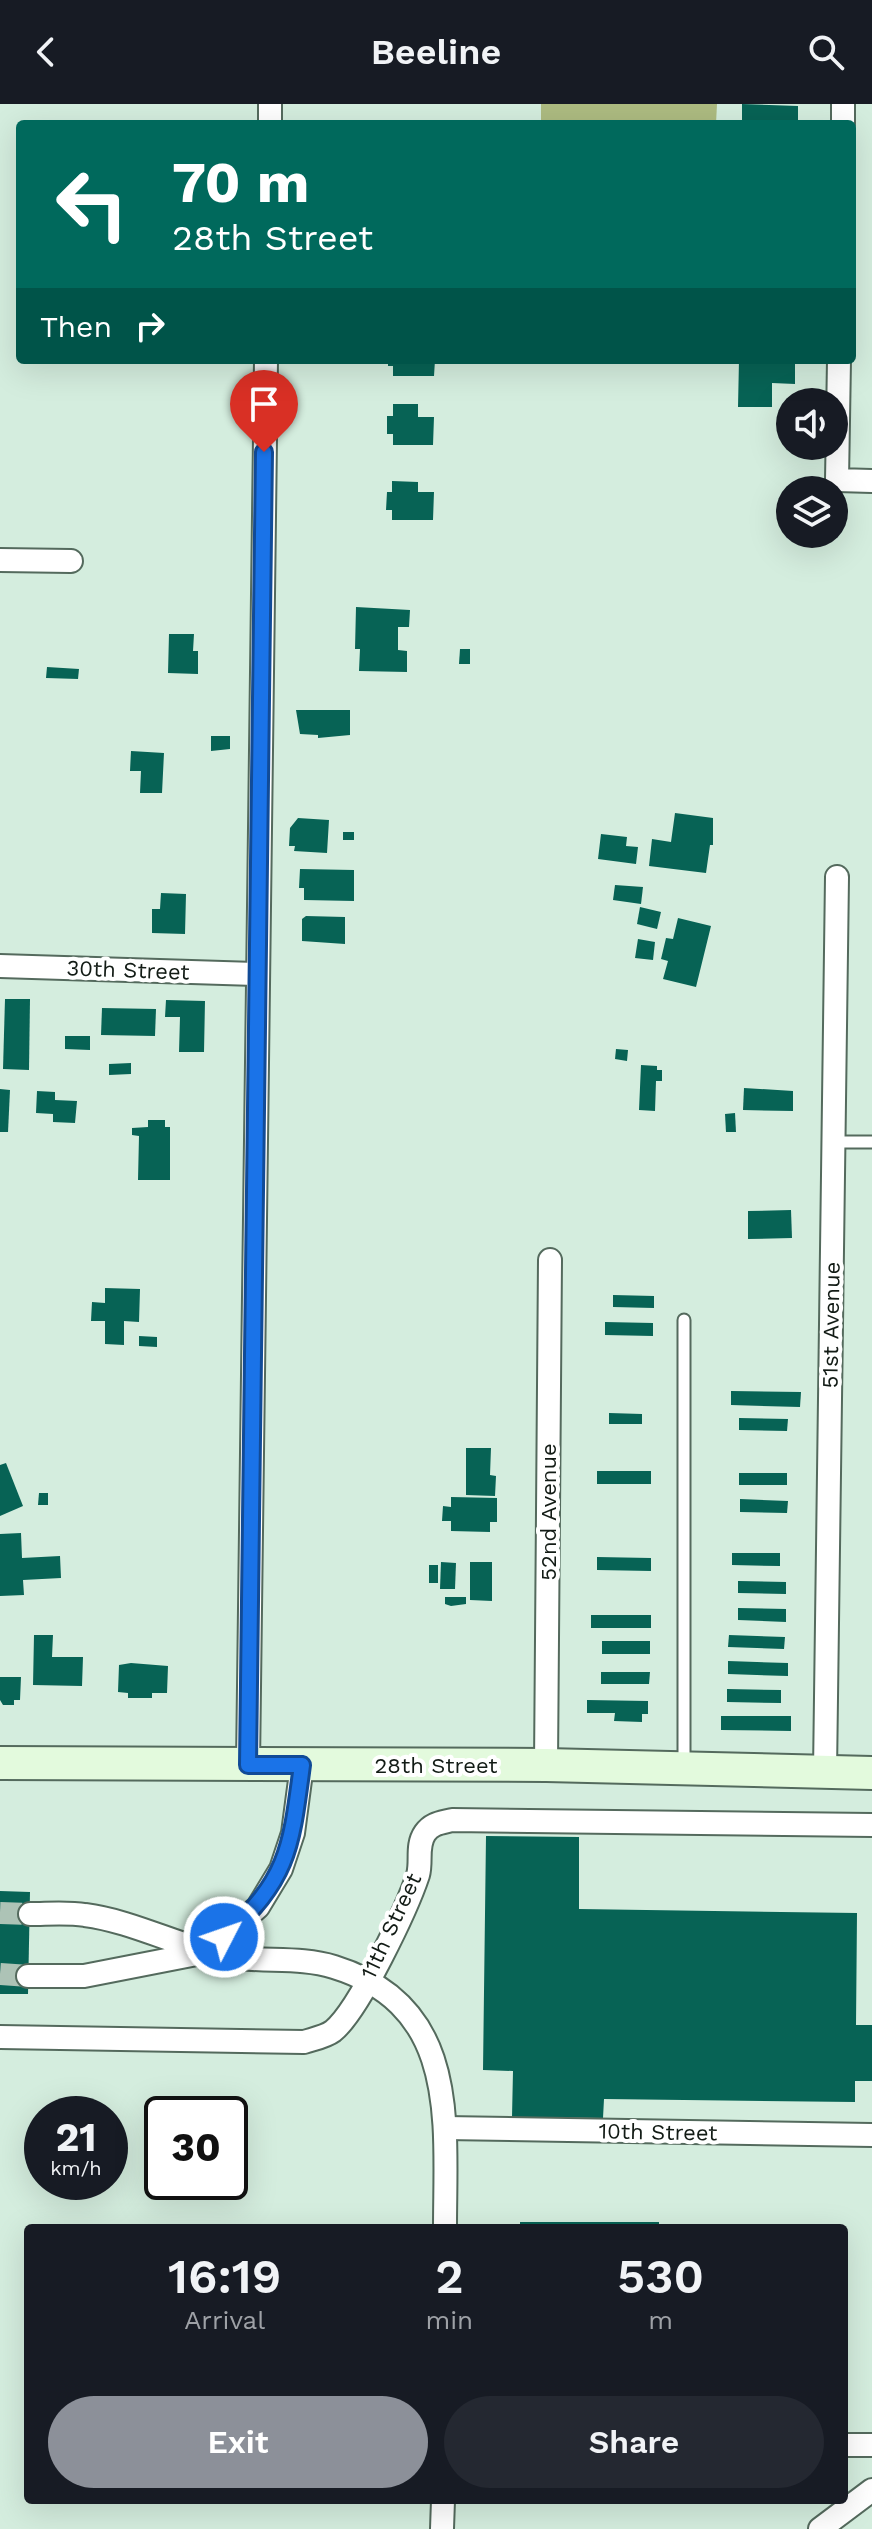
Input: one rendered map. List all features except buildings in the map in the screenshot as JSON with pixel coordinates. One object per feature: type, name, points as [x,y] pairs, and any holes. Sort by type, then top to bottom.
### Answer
[{"type":"main road","name":"28th Street","points":[[0,1763],[546,1765],[872,1773]]},
{"type":"street","points":[[248,1765],[255,974],[266,364]]},
{"type":"street","points":[[839,364],[837,480],[872,481]]},
{"type":"street","points":[[0,560],[71,561]]},
{"type":"street","name":"51st Avenue","points":[[825,1772],[837,877]]},
{"type":"street","name":"30th Street","points":[[0,966],[255,974]]},
{"type":"street","name":"52nd Avenue","points":[[546,1765],[550,1260]]},
{"type":"street","points":[[28,1976],[84,1976],[207,1952],[258,1907],[281,1869],[293,1833],[302,1765]]},
{"type":"street","name":"11th Street","points":[[0,2037],[304,2042],[331,2033],[347,2015],[366,1981],[419,1871],[419,1846],[426,1832],[435,1824],[468,1820],[872,1825]]},
{"type":"street","points":[[30,1914],[85,1915],[207,1952],[250,1961],[295,1961],[333,1967],[366,1981],[417,2020],[427,2036],[445,2128],[445,2224]]},
{"type":"street","name":"10th Street","points":[[445,2128],[872,2135]]},
{"type":"street","points":[[848,2445],[872,2445]]},
{"type":"street","points":[[820,2529],[872,2490]]},
{"type":"street","points":[[442,2529],[443,2504]]},
{"type":"lane","points":[[834,1142],[872,1142]]},
{"type":"lane","points":[[684,1320],[684,1768]]},
{"type":"green space","points":[[541,104],[717,104],[716,120],[541,120]]},
{"type":"tunnel","points":[[0,1913],[30,1914]]},
{"type":"tunnel","points":[[0,1974],[28,1976]]},
{"type":"route","points":[[224,1937],[258,1907],[281,1869],[293,1833],[302,1765],[248,1765],[255,974],[264,452]]}]
